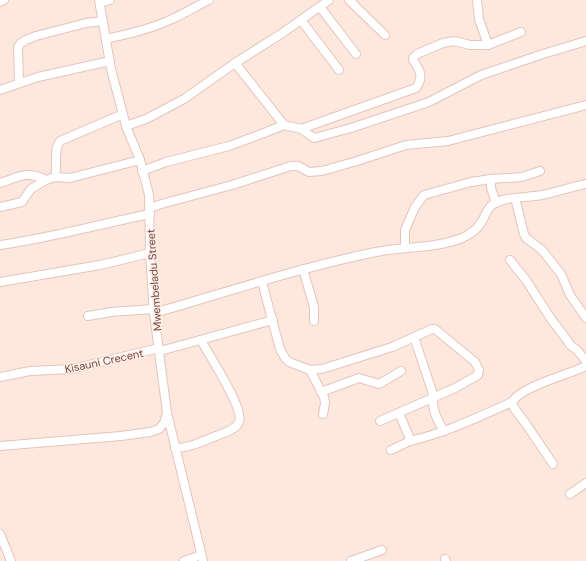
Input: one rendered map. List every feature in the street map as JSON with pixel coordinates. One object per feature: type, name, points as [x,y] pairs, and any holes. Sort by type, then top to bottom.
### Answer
[{"type":"street","points":[[0,2],[4,0]]},
{"type":"street","points":[[100,2],[110,0]]},
{"type":"street","points":[[106,39],[147,29],[172,19],[209,0]]},
{"type":"street","points":[[126,126],[146,119],[184,100],[235,63],[329,0]]},
{"type":"street","points":[[349,0],[385,35]]},
{"type":"street","points":[[477,0],[479,19],[488,45]]},
{"type":"street","name":"Mwembeladu Street","points":[[100,2],[110,61],[126,126],[140,160],[149,195],[150,253],[154,311],[167,413],[202,558]]},
{"type":"street","points":[[320,6],[356,54]]},
{"type":"street","points":[[301,20],[339,70]]},
{"type":"street","points":[[19,82],[18,47],[21,43],[36,36],[103,21]]},
{"type":"street","points":[[301,129],[416,88],[420,82],[420,74],[413,60],[414,56],[417,54],[443,43],[454,41],[470,45],[488,45],[521,32]]},
{"type":"street","points":[[142,171],[166,162],[228,146],[284,125],[301,129],[314,138],[351,128],[429,102],[481,75],[586,41]]},
{"type":"street","points":[[0,90],[19,82],[110,61]]},
{"type":"street","points":[[235,63],[284,125]]},
{"type":"street","points":[[0,245],[61,235],[119,220],[150,211],[165,203],[232,185],[291,166],[298,166],[309,172],[322,171],[358,162],[406,145],[448,141],[586,105]]},
{"type":"street","points":[[55,177],[57,166],[57,149],[60,141],[123,114]]},
{"type":"street","points":[[0,207],[22,202],[31,189],[46,180],[55,177],[70,178],[140,160]]},
{"type":"street","points":[[405,248],[404,230],[415,206],[424,196],[471,182],[522,177],[540,171]]},
{"type":"street","points":[[0,183],[28,174],[36,175],[46,180]]},
{"type":"street","points":[[491,179],[490,188],[496,203]]},
{"type":"street","points":[[88,316],[111,312],[154,311],[377,251],[438,244],[463,238],[472,232],[482,222],[486,212],[496,203],[515,198],[541,195],[586,184]]},
{"type":"street","points":[[515,198],[526,238],[542,250],[561,274],[570,295],[586,318]]},
{"type":"street","points":[[0,282],[100,265],[150,253]]},
{"type":"street","points":[[510,260],[526,280],[551,320],[568,340],[570,345],[577,350],[586,361]]},
{"type":"street","points":[[303,270],[314,307],[314,321]]},
{"type":"street","points":[[262,282],[280,349],[285,358],[294,364],[310,370],[322,369],[392,347],[429,329],[435,329],[475,362],[479,370],[478,375],[434,397],[380,421]]},
{"type":"street","name":"Kisauni Crecent","points":[[0,377],[30,371],[72,369],[160,350],[273,320]]},
{"type":"street","points":[[414,337],[434,397],[433,404],[439,424],[444,431]]},
{"type":"street","points":[[175,448],[184,448],[226,432],[236,427],[240,422],[238,409],[223,376],[201,340]]},
{"type":"street","points":[[391,450],[410,441],[425,438],[444,431],[512,402],[519,395],[531,388],[586,366]]},
{"type":"street","points":[[310,370],[325,403],[323,414]]},
{"type":"street","points":[[321,392],[359,378],[379,384],[401,371]]},
{"type":"street","points":[[512,402],[514,408],[553,464]]},
{"type":"street","points":[[0,446],[121,436],[150,432],[164,423],[167,413]]},
{"type":"street","points":[[399,413],[410,441]]},
{"type":"street","points":[[570,494],[586,483]]},
{"type":"street","points":[[0,534],[11,561]]},
{"type":"street","points":[[351,561],[382,550]]},
{"type":"street","points":[[184,561],[202,558]]}]
